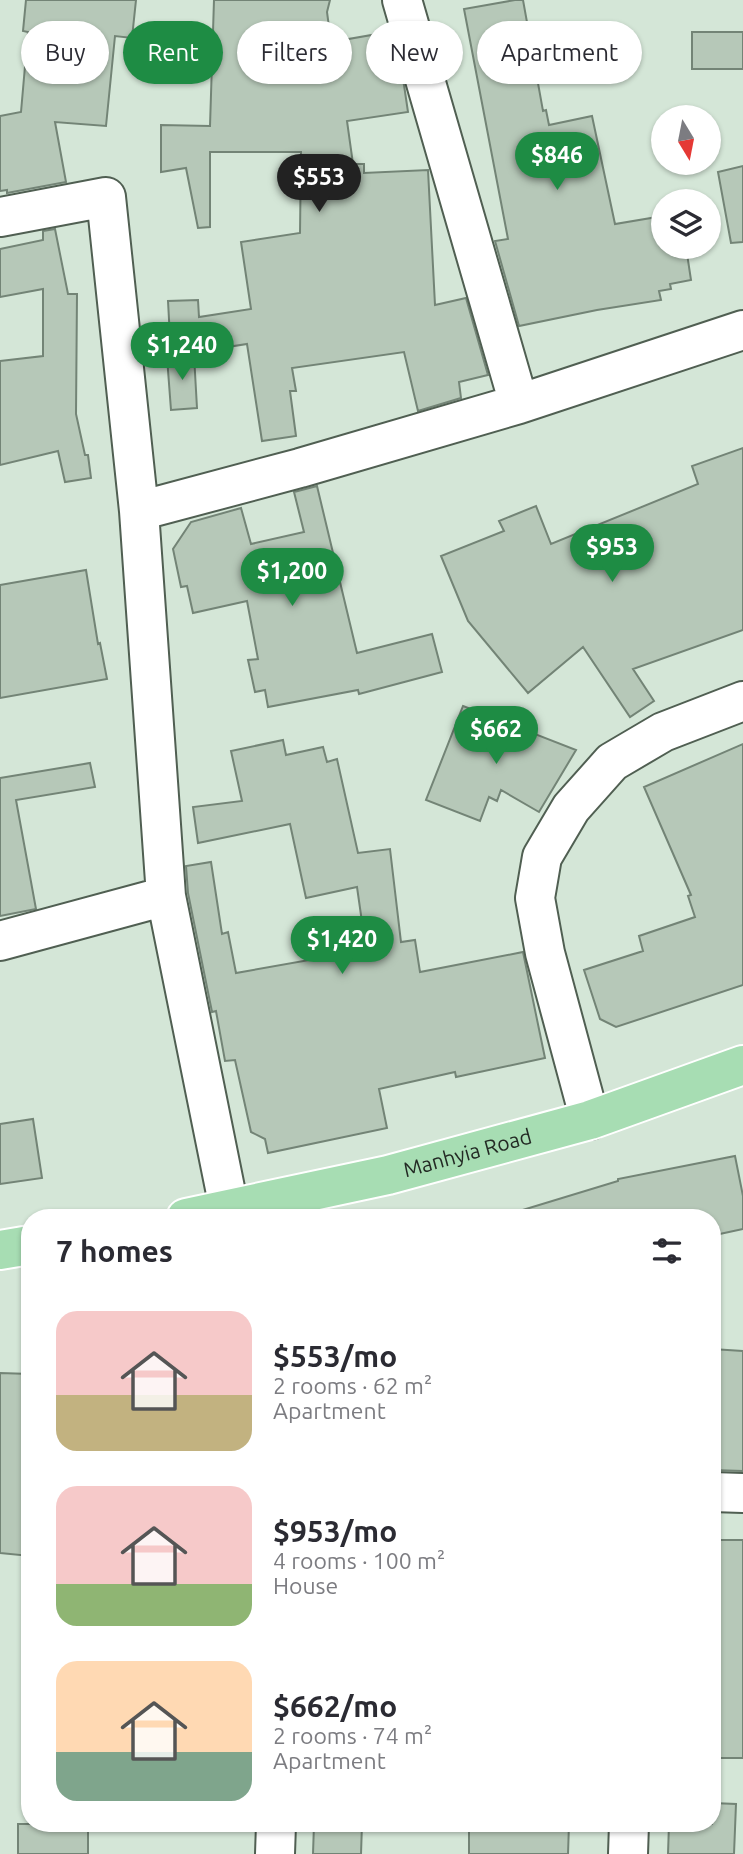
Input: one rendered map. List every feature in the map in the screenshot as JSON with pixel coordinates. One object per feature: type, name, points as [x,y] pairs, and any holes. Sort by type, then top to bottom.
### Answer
[{"type":"main road","name":"Manhyia Road","points":[[250,1209],[590,1120],[743,1065]]},
{"type":"main road","points":[[0,1250],[21,1246]]},
{"type":"street","points":[[402,0],[519,404]]},
{"type":"street","points":[[0,217],[106,197],[139,511],[166,896],[229,1209]]},
{"type":"street","points":[[139,511],[519,404],[743,330]]},
{"type":"street","points":[[590,1120],[545,953],[536,898],[542,857],[571,808],[612,762],[663,732],[743,701]]},
{"type":"street","points":[[0,941],[166,896]]},
{"type":"street","points":[[721,1492],[743,1493]]},
{"type":"street","points":[[275,1854],[276,1832]]},
{"type":"street","points":[[628,1854],[629,1832]]},
{"type":"building","points":[[26,0],[136,0],[134,21],[123,21],[123,37],[115,36],[106,126],[55,122],[66,182],[7,193],[7,190],[0,191],[0,116],[21,112],[23,84],[109,84],[109,21],[24,21]]},
{"type":"building","points":[[214,0],[330,0],[328,21],[237,21],[237,84],[352,84],[352,38],[366,36],[366,84],[404,84],[408,112],[347,121],[353,164],[364,164],[364,173],[428,170],[435,305],[466,298],[488,375],[459,382],[461,398],[418,411],[404,352],[292,368],[296,391],[290,391],[296,436],[262,441],[247,344],[171,356],[168,301],[198,300],[199,317],[251,309],[241,242],[300,233],[301,152],[210,152],[210,227],[198,228],[186,168],[161,172],[161,125],[210,126],[211,84],[223,84],[223,21],[213,21]]},
{"type":"building","points":[[523,0],[527,21],[477,21],[477,77],[464,9]]},
{"type":"building","points":[[692,32],[743,32],[743,69],[692,69]]},
{"type":"building","points":[[478,84],[538,84],[543,111],[546,110],[549,125],[592,116],[615,224],[651,218],[651,259],[688,259],[691,280],[670,284],[671,289],[659,291],[661,300],[519,326],[495,241],[508,239]]},
{"type":"building","points":[[743,166],[743,242],[731,243],[719,175],[721,171]]},
{"type":"building","points":[[55,229],[68,294],[77,294],[76,414],[85,455],[88,455],[91,478],[65,482],[58,451],[0,465],[0,361],[43,356],[43,289],[0,297],[0,249],[43,240],[43,231]]},
{"type":"building","points":[[194,355],[197,408],[171,410],[167,357]]},
{"type":"building","points":[[743,448],[743,630],[633,669],[654,701],[630,717],[583,647],[528,693],[468,621],[441,556],[504,531],[499,521],[536,506],[551,544],[698,484],[692,466]]},
{"type":"building","points":[[317,486],[357,653],[432,634],[442,672],[359,694],[358,690],[268,707],[265,690],[255,692],[248,660],[258,659],[247,601],[193,613],[187,586],[181,587],[173,549],[191,522],[241,508],[251,544],[304,532],[294,492]]},
{"type":"building","points":[[86,570],[98,644],[100,643],[107,679],[0,698],[0,585]]},
{"type":"building","points":[[463,706],[576,750],[539,812],[501,790],[497,801],[489,797],[480,821],[426,800]]},
{"type":"building","points":[[283,740],[286,755],[323,747],[327,762],[337,759],[358,853],[390,849],[401,942],[415,940],[420,972],[523,952],[545,1058],[456,1077],[455,1072],[379,1089],[387,1128],[268,1153],[265,1139],[251,1132],[235,1060],[225,1061],[216,1011],[212,1012],[188,893],[186,866],[211,862],[222,934],[228,932],[236,973],[366,950],[357,887],[306,898],[290,824],[198,843],[193,807],[242,801],[231,751]]},
{"type":"building","points":[[743,744],[743,985],[616,1027],[600,1019],[584,970],[643,951],[639,936],[695,917],[688,896],[691,895],[644,787]]},
{"type":"building","points":[[90,763],[95,787],[16,800],[36,909],[0,916],[0,778]]},
{"type":"building","points":[[33,1119],[42,1178],[0,1184],[0,1124]]},
{"type":"building","points":[[735,1156],[743,1196],[743,1229],[721,1234],[721,1209],[526,1209],[618,1179]]},
{"type":"building","points":[[721,1350],[743,1351],[743,1471],[721,1470]]},
{"type":"building","points":[[0,1373],[21,1374],[21,1555],[0,1553]]},
{"type":"building","points":[[721,1540],[743,1540],[743,1758],[721,1758]]},
{"type":"building","points":[[721,1803],[736,1804],[734,1854],[668,1854],[669,1832],[721,1832]]},
{"type":"building","points":[[18,1824],[21,1824],[21,1832],[88,1832],[88,1854],[18,1854]]},
{"type":"building","points":[[314,1832],[362,1832],[361,1854],[313,1854]]},
{"type":"building","points":[[469,1832],[569,1832],[568,1854],[469,1854]]}]
